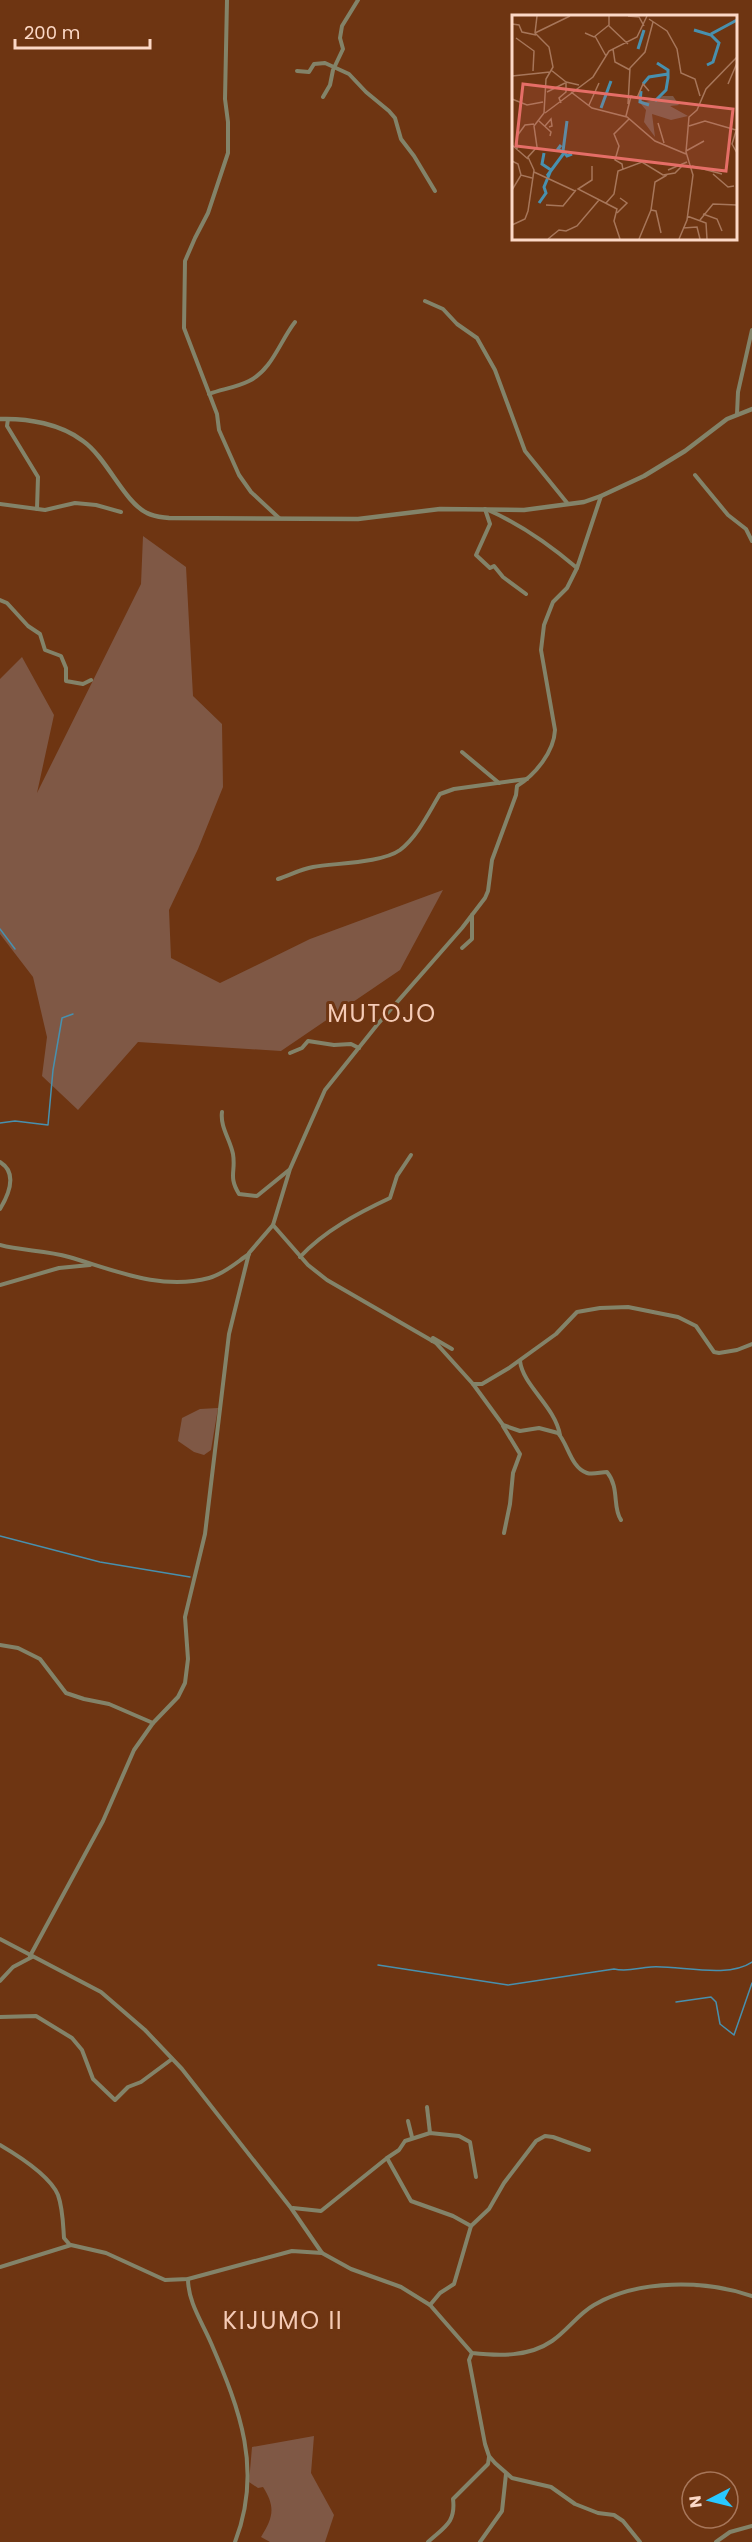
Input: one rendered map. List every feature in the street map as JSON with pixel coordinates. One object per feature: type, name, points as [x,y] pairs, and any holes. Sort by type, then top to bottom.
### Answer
[{"type":"street","points":[[227,0],[225,99],[228,153],[208,213],[185,261],[184,328],[217,414],[221,436],[244,484],[279,519]]},
{"type":"street","points":[[323,97],[330,85],[334,68],[343,49],[340,38],[342,26],[358,0]]},
{"type":"street","points":[[297,71],[309,72],[314,64],[320,63],[354,78],[395,118],[401,139],[435,191]]},
{"type":"street","points":[[425,301],[443,309],[457,324],[477,338],[495,370],[525,451],[568,504]]},
{"type":"street","points":[[209,394],[221,389],[229,390],[254,378],[269,362],[295,322]]},
{"type":"street","points":[[737,414],[738,392],[752,330]]},
{"type":"street","points":[[0,419],[55,427],[83,441],[101,458],[136,505],[149,514],[170,518],[358,519],[440,509],[524,510],[568,504],[601,496],[644,476],[685,451],[727,419],[752,409]]},
{"type":"street","points":[[8,419],[7,426],[38,477],[37,509]]},
{"type":"street","points":[[695,475],[728,515],[752,533]]},
{"type":"street","points":[[0,1245],[67,1256],[148,1281],[194,1280],[210,1278],[225,1271],[249,1253],[273,1225],[290,1169],[325,1090],[472,915],[488,891],[492,860],[517,786],[528,779],[549,752],[554,740],[555,730],[541,650],[544,625],[552,602],[567,588],[578,568],[601,496]]},
{"type":"street","points":[[0,504],[51,510],[75,503],[96,505],[121,512]]},
{"type":"street","points":[[484,508],[507,518],[578,568]]},
{"type":"street","points":[[484,508],[489,524],[482,548],[476,555],[490,568],[494,566],[502,577],[526,594]]},
{"type":"street","points":[[746,529],[752,541]]},
{"type":"street","points":[[0,600],[7,603],[28,626],[40,634],[45,650],[61,656],[66,668],[66,681],[83,684],[91,680]]},
{"type":"street","points":[[462,752],[500,783]]},
{"type":"street","points":[[278,879],[311,867],[337,866],[383,856],[399,850],[432,811],[440,794],[454,789],[528,779]]},
{"type":"street","points":[[462,948],[472,939],[472,915]]},
{"type":"street","points":[[290,1053],[302,1048],[308,1041],[328,1045],[351,1044],[358,1048]]},
{"type":"street","points":[[222,1112],[222,1124],[233,1153],[231,1178],[239,1194],[257,1196],[290,1169]]},
{"type":"street","points":[[300,1257],[312,1244],[352,1217],[390,1198],[397,1176],[411,1155]]},
{"type":"street","points":[[0,1162],[8,1170],[10,1183],[0,1209]]},
{"type":"street","points":[[273,1225],[300,1257],[327,1280],[432,1341],[473,1384],[503,1425],[520,1454],[513,1473],[504,1533]]},
{"type":"street","points":[[0,1981],[13,1967],[32,1956],[103,1821],[134,1750],[153,1723],[178,1697],[188,1672],[185,1617],[205,1534],[229,1334],[249,1253]]},
{"type":"street","points":[[0,1285],[58,1268],[93,1265]]},
{"type":"street","points":[[473,1384],[491,1380],[556,1334],[577,1312],[600,1308],[638,1308],[678,1317],[696,1326],[714,1352],[737,1350],[752,1344]]},
{"type":"street","points":[[432,1341],[433,1338],[452,1348]]},
{"type":"street","points":[[520,1359],[527,1378],[558,1424],[560,1435],[570,1455],[583,1471],[587,1473],[607,1472],[610,1476],[617,1496],[616,1510],[621,1520]]},
{"type":"street","points":[[503,1425],[520,1431],[540,1428],[560,1435]]},
{"type":"street","points":[[0,1645],[18,1648],[40,1659],[66,1693],[84,1700],[109,1704],[153,1723]]},
{"type":"street","points":[[0,1939],[102,1992],[145,2030],[172,2059],[291,2208],[322,2253]]},
{"type":"street","points":[[0,2017],[36,2016],[72,2038],[82,2050],[93,2079],[115,2100],[128,2087],[141,2082],[172,2059]]},
{"type":"street","points":[[427,2107],[430,2133]]},
{"type":"street","points":[[408,2121],[412,2138]]},
{"type":"street","points":[[291,2208],[321,2211],[412,2138],[430,2133],[468,2139],[476,2177]]},
{"type":"street","points":[[430,2305],[440,2293],[454,2284],[471,2226],[489,2209],[504,2183],[536,2141],[545,2136],[553,2137],[589,2150]]},
{"type":"street","points":[[0,2145],[24,2160],[54,2190],[63,2217],[64,2238],[71,2245]]},
{"type":"street","points":[[387,2158],[411,2201],[453,2216],[471,2226]]},
{"type":"street","points":[[0,2267],[71,2245],[106,2253],[165,2280],[188,2279],[292,2251],[322,2253],[351,2269],[401,2288],[430,2305],[472,2353],[509,2355],[532,2350],[552,2341],[593,2306],[616,2295],[639,2289],[705,2286],[733,2290],[752,2296]]},
{"type":"street","points":[[188,2279],[191,2298],[226,2381],[248,2452],[245,2510],[235,2542]]},
{"type":"street","points":[[428,2542],[452,2521],[453,2499],[488,2464],[489,2456],[476,2408],[469,2360],[472,2353]]},
{"type":"street","points":[[489,2456],[506,2474],[533,2484],[551,2487],[576,2504],[598,2513],[614,2515],[623,2521],[640,2542]]},
{"type":"street","points":[[480,2542],[502,2511],[506,2474]]},
{"type":"street","points":[[716,2542],[722,2536],[752,2526]]},
{"type":"shaded area","points":[[143,536],[186,567],[193,696],[222,724],[223,787],[198,849],[169,910],[171,958],[220,983],[310,939],[443,890],[400,970],[281,1051],[138,1042],[78,1110],[42,1076],[47,1037],[33,977],[0,934],[0,679],[22,657],[54,715],[37,793],[141,584]]},
{"type":"shaded area","points":[[218,1408],[211,1450],[204,1455],[194,1452],[178,1441],[182,1418],[200,1409]]},
{"type":"shaded area","points":[[314,2436],[311,2473],[334,2515],[325,2542],[270,2542],[261,2537],[270,2518],[270,2501],[263,2487],[258,2488],[249,2482],[252,2447]]},
{"type":"waterway","points":[[0,929],[15,949]]},
{"type":"waterway","points":[[0,1123],[15,1121],[48,1125],[53,1070],[62,1018],[73,1014]]},
{"type":"waterway","points":[[0,1536],[100,1562],[190,1577]]},
{"type":"waterway","points":[[378,1965],[508,1985],[614,1969],[662,1967],[716,1971],[730,1970],[752,1962]]},
{"type":"waterway","points":[[676,2002],[711,1997],[716,2002],[720,2024],[734,2035],[752,1983]]},
{"type":"district","name":"MUTOJO","points":[[382,1013]]},
{"type":"district","name":"KIJUMO II","points":[[283,2320]]}]
